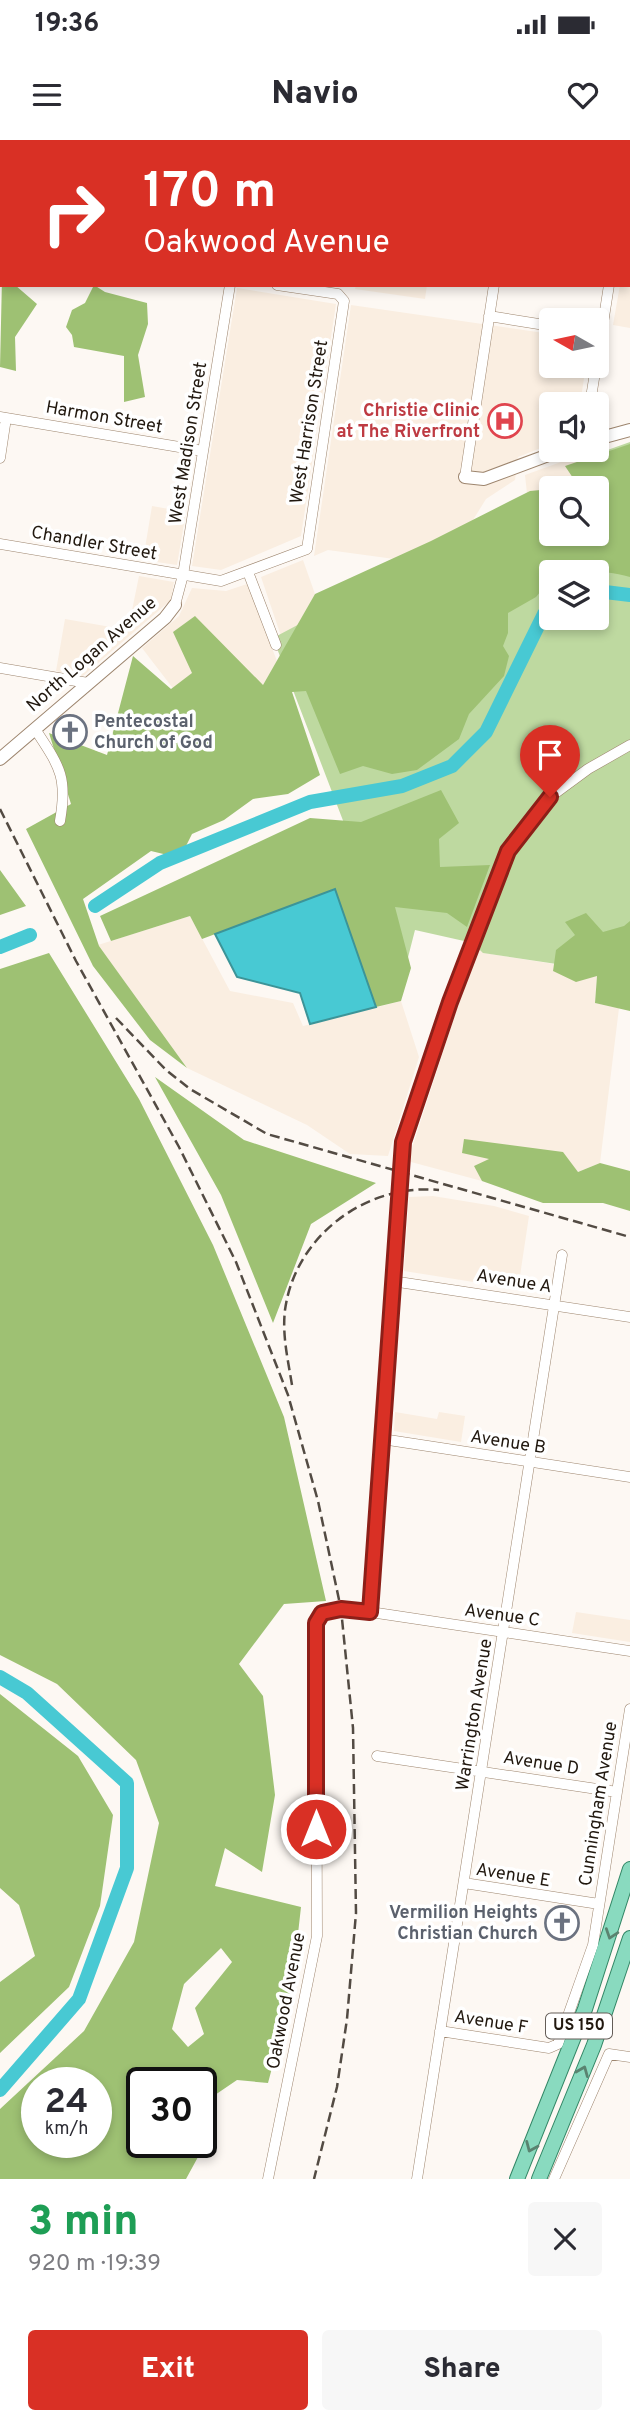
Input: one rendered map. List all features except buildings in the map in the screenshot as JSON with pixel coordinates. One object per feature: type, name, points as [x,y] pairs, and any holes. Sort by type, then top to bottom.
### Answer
[{"type":"main road","name":"US 150","points":[[517,2179],[585,2009],[630,1869]]},
{"type":"main road","name":"US 150","points":[[539,2179],[594,2045],[630,1938]]},
{"type":"street","name":"West Madison Street","points":[[175,605],[183,575],[230,287]]},
{"type":"street","name":"West Harrison Street","points":[[248,572],[307,549],[344,300],[338,294],[291,287]]},
{"type":"street","points":[[494,287],[465,477],[484,479],[539,459]]},
{"type":"street","points":[[604,308],[609,287]]},
{"type":"street","points":[[489,316],[539,324]]},
{"type":"street","name":"Harmon Street","points":[[3,417],[203,451]]},
{"type":"street","points":[[0,458],[3,417]]},
{"type":"street","points":[[609,436],[630,430]]},
{"type":"street","name":"Chandler Street","points":[[0,544],[183,575]]},
{"type":"street","points":[[183,575],[220,581],[248,572],[276,645]]},
{"type":"street","name":"North Logan Avenue","points":[[0,759],[165,618],[175,605]]},
{"type":"street","points":[[0,668],[88,683]]},
{"type":"street","points":[[35,729],[59,766],[65,792],[60,821]]},
{"type":"street","points":[[370,1612],[403,1142],[450,1002],[508,851],[550,797],[588,769],[630,745]]},
{"type":"street","name":"Warrington Avenue","points":[[417,2179],[562,1255]]},
{"type":"street","name":"Avenue A","points":[[392,1281],[630,1317]]},
{"type":"street","name":"Avenue B","points":[[382,1439],[630,1477]]},
{"type":"street","name":"Oakwood Avenue","points":[[268,2179],[317,1936],[316,1623],[322,1613],[341,1609],[370,1612]]},
{"type":"street","name":"Avenue C","points":[[370,1612],[630,1651]]},
{"type":"street","name":"Cunningham Avenue","points":[[599,1905],[630,1709]]},
{"type":"street","name":"Avenue D","points":[[377,1756],[617,1792]]},
{"type":"street","name":"Avenue E","points":[[464,1884],[599,1905]]},
{"type":"street","name":"Avenue F","points":[[440,2031],[554,2048],[593,1945],[599,1905]]},
{"type":"street","points":[[554,2179],[609,2054],[630,2057]]},
{"type":"shaded area","points":[[356,287],[427,287],[425,299]]},
{"type":"shaded area","points":[[620,287],[630,287],[630,328],[613,325]]},
{"type":"shaded area","points":[[237,288],[336,304],[301,536],[221,570],[192,566]]},
{"type":"shaded area","points":[[351,305],[539,332],[539,378],[584,378],[582,392],[539,392],[539,449],[518,457],[515,480],[486,499],[463,536],[409,561],[328,550],[314,556]]},
{"type":"shaded area","points":[[561,462],[596,462],[598,476],[539,476],[539,499],[528,503],[525,475]]},
{"type":"shaded area","points":[[152,506],[186,512],[177,565],[143,560]]},
{"type":"shaded area","points":[[303,560],[315,594],[295,630],[281,636],[261,577]]},
{"type":"shaded area","points":[[139,576],[174,582],[171,600],[83,676],[56,671],[65,619],[128,630]]},
{"type":"shaded area","points":[[247,584],[277,661],[263,685],[200,669],[175,691],[142,648],[179,616],[192,588],[226,591]]},
{"type":"shaded area","points":[[190,916],[230,991],[293,1003],[303,1026],[401,1001],[419,1057],[388,1156],[350,1154],[307,1125],[187,1068],[98,945]]},
{"type":"shaded area","points":[[477,947],[484,953],[554,964],[553,971],[597,976],[595,1003],[619,1008],[600,1163],[578,1172],[490,1159],[475,1166],[482,1181],[411,1162],[411,1151]]},
{"type":"shaded area","points":[[433,1196],[494,1206],[529,1216],[518,1289],[404,1271],[409,1197]]},
{"type":"shaded area","points":[[395,1412],[437,1419],[439,1412],[465,1416],[461,1442],[394,1431]]},
{"type":"shaded area","points":[[576,1612],[630,1620],[630,1642],[572,1633]]},
{"type":"green space","points":[[2,287],[17,287],[37,304],[15,337],[16,371],[0,367]]},
{"type":"green space","points":[[93,287],[97,287],[105,292],[147,303],[148,324],[138,355],[145,397],[124,402],[124,356],[74,347],[72,335],[66,327],[72,310],[85,303]]},
{"type":"green space","points":[[630,442],[630,975],[483,953],[473,943],[415,930],[403,977],[273,638],[528,503],[539,518],[539,546],[609,546],[609,476],[598,476],[596,462],[609,462],[609,449]]},
{"type":"green space","points":[[630,444],[630,577],[609,573],[609,560],[539,560],[539,593],[508,613],[508,633],[503,646],[509,656],[504,676],[469,714],[459,739],[417,770],[392,774],[363,766],[340,774],[306,691],[292,692],[320,775],[288,794],[253,799],[224,820],[192,834],[180,858],[151,851],[83,899],[99,946],[187,1068],[150,1040],[93,966],[26,829],[71,804],[49,733],[107,755],[133,656],[171,689],[192,673],[173,632],[195,616],[263,685],[315,594],[431,541],[530,491],[539,490],[539,546],[609,546],[609,476],[572,476],[565,466],[577,462],[609,462],[609,451]]},
{"type":"green space","points":[[441,790],[459,823],[439,839],[440,867],[490,865],[467,927],[447,913],[395,907],[411,968],[401,1001],[376,1007],[335,889],[202,939],[190,916],[111,941],[100,916],[310,818],[361,822]]},
{"type":"green space","points":[[0,870],[26,906],[0,915]]},
{"type":"green space","points":[[586,913],[603,932],[624,926],[630,921],[630,1011],[595,1003],[597,976],[576,982],[553,971],[556,950],[575,935],[565,922]]},
{"type":"green space","points":[[49,953],[139,1099],[213,1245],[284,1417],[326,1601],[284,1604],[239,1664],[263,1696],[275,1795],[262,1872],[225,1848],[215,1886],[301,1907],[291,1996],[268,2083],[237,2080],[217,2094],[217,2067],[126,2067],[126,2158],[197,2158],[186,2179],[0,2179],[0,2109],[21,2090],[21,2158],[112,2158],[112,2067],[45,2067],[84,2031],[134,1942],[159,1823],[136,1760],[57,1684],[0,1655],[0,969]],"holes":[[[221,1948],[232,1962],[195,2008],[204,2034],[188,2047],[172,2029],[184,1984]]]},
{"type":"green space","points":[[155,1077],[244,1140],[376,1183],[311,1224],[273,1323],[221,1195]]},
{"type":"green space","points":[[464,1139],[563,1152],[578,1172],[600,1163],[630,1171],[630,1211],[603,1203],[543,1203],[482,1181],[474,1166],[489,1159],[462,1153]]},
{"type":"green space","points":[[0,1694],[78,1756],[113,1815],[100,1906],[69,1987],[0,2053],[0,1982],[35,1956],[19,1905],[0,1888]]},
{"type":"water","points":[[335,889],[376,1007],[310,1024],[300,993],[237,977],[215,934]]},
{"type":"waterway","points":[[609,592],[630,595]]},
{"type":"waterway","points":[[95,906],[160,863],[310,802],[402,786],[452,766],[486,732],[539,624]]},
{"type":"waterway","points":[[0,947],[30,935]]},
{"type":"waterway","points":[[0,1677],[27,1693],[127,1783],[127,1868],[79,1999],[0,2090]]},
{"type":"railway","points":[[0,809],[76,961],[179,1147],[236,1262],[288,1395],[318,1501],[341,1609],[353,1728],[356,1913],[347,2019],[337,2087],[314,2179]]},
{"type":"railway","points":[[116,1018],[166,1070],[190,1089],[267,1134],[630,1237]]},
{"type":"railway","points":[[292,1385],[284,1319],[291,1283],[303,1259],[319,1238],[338,1220],[361,1205],[386,1195],[412,1190],[439,1190]]},
{"type":"place","name":"Christie Clinic at The Riverfront","points":[[505,421]]},
{"type":"place","name":"Pentecostal Church of God","points":[[70,732]]},
{"type":"place","name":"Vermilion Heights Christian Church","points":[[562,1923]]},
{"type":"route","points":[[316,1829],[316,1623],[322,1613],[341,1609],[370,1612],[403,1142],[450,1002],[508,851],[550,797]]}]
